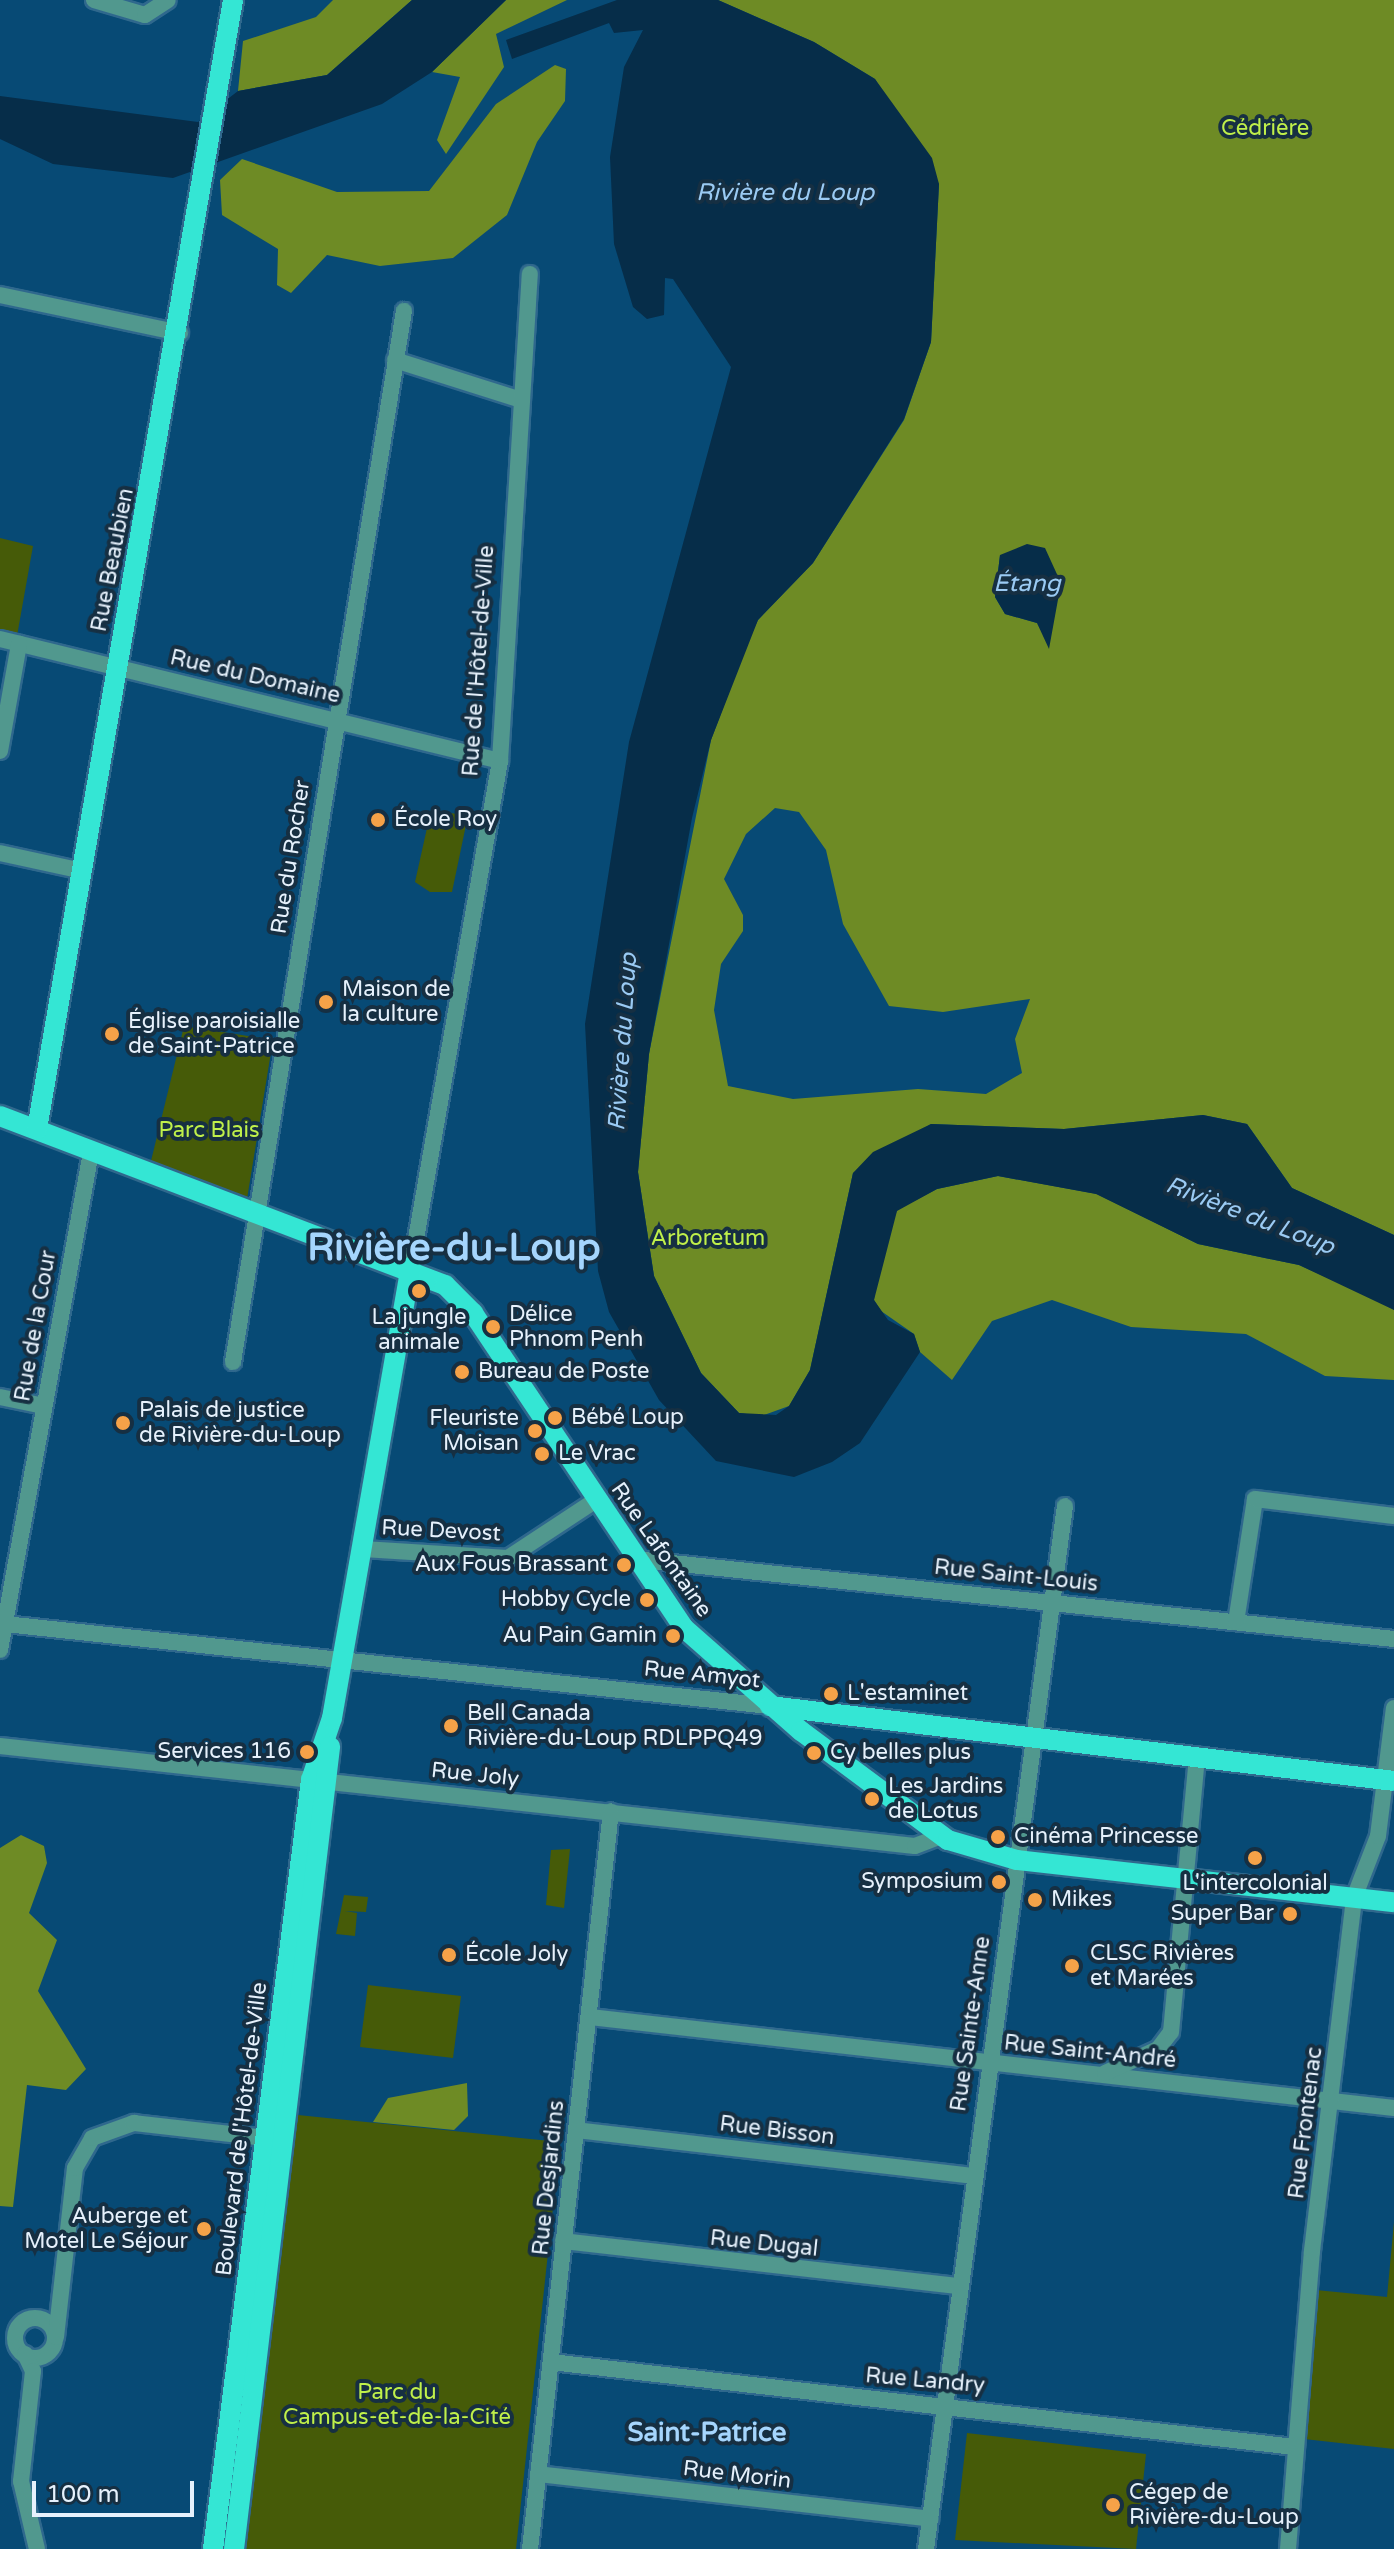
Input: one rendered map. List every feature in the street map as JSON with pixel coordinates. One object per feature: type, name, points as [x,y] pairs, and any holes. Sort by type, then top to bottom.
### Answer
[{"type":"main road","name":"Rue Beaubien","points":[[37,1129],[78,870],[180,333],[232,4]]},
{"type":"main road","name":"Rue Lafontaine","points":[[0,1116],[256,1213],[411,1267],[473,1313],[634,1559],[684,1628],[770,1706],[941,1836],[1017,1860],[1394,1902]]},
{"type":"main road","name":"Rue de l'Hôtel-de-Ville","points":[[342,1662],[411,1267]]},
{"type":"main road","name":"Boulevard de l'Hôtel-de-Ville","points":[[234,2549],[275,2139],[319,1781],[342,1662]]},
{"type":"main road","name":"Rue Amyot","points":[[770,1706],[1389,1780]]},
{"type":"main road","points":[[833,1755],[835,1731],[856,1718]]},
{"type":"main road","name":"Boulevard de l'Hôtel-de-Ville","points":[[213,2549],[275,2139]]},
{"type":"street","points":[[94,0],[132,15],[155,13],[168,0]]},
{"type":"street","name":"Rue de l'Hôtel-de-Ville","points":[[411,1267],[500,761],[518,399],[530,274]]},
{"type":"street","points":[[0,295],[180,333]]},
{"type":"street","name":"Rue du Rocher","points":[[233,1362],[404,311]]},
{"type":"street","points":[[395,360],[518,399]]},
{"type":"street","name":"Rue du Domaine","points":[[0,639],[500,761]]},
{"type":"street","points":[[0,751],[3,717],[19,644]]},
{"type":"street","points":[[0,853],[78,870]]},
{"type":"street","name":"Rue de la Cour","points":[[0,1650],[91,1152]]},
{"type":"street","points":[[0,1397],[44,1406]]},
{"type":"street","points":[[1236,1622],[1255,1499],[1394,1516]]},
{"type":"street","name":"Rue Devost","points":[[363,1549],[508,1558],[596,1500]]},
{"type":"street","name":"Rue Sainte-Anne","points":[[926,2549],[987,2063],[1065,1506]]},
{"type":"street","name":"Rue Saint-Louis","points":[[634,1559],[1394,1639]]},
{"type":"street","name":"Rue Amyot","points":[[5,1624],[770,1706]]},
{"type":"street","name":"Rue Frontenac","points":[[1288,2549],[1295,2447],[1330,2101],[1354,1898],[1376,1842],[1389,1780],[1394,1708]]},
{"type":"street","name":"Rue Joly","points":[[0,1746],[887,1843],[926,1846],[941,1836]]},
{"type":"street","points":[[1100,2074],[1158,2049],[1174,2020],[1197,1755]]},
{"type":"street","name":"Rue Desjardins","points":[[530,2549],[611,1811]]},
{"type":"street","name":"Rue Saint-André","points":[[590,2017],[1394,2108]]},
{"type":"street","points":[[32,2382],[54,2343],[77,2159],[99,2132],[134,2123],[275,2139]]},
{"type":"street","name":"Rue Bisson","points":[[576,2130],[973,2176]]},
{"type":"street","name":"Rue Dugal","points":[[563,2241],[960,2286]]},
{"type":"street","points":[[37,2549],[21,2481],[32,2382],[25,2354],[15,2335],[57,2302]]},
{"type":"street","points":[[33,2318],[51,2325],[54,2343]]},
{"type":"street","points":[[25,2354],[54,2343]]},
{"type":"street","name":"Rue Landry","points":[[551,2362],[1295,2447]]},
{"type":"street","name":"Rue Morin","points":[[538,2474],[930,2519]]},
{"type":"green space","points":[[333,0],[412,0],[327,75],[238,91],[243,41],[316,17]]},
{"type":"green space","points":[[506,0],[567,0],[496,34],[504,67],[446,154],[437,140],[460,77],[432,72]]},
{"type":"green space","points":[[718,0],[1394,0],[1394,1235],[1292,1188],[1247,1124],[1203,1115],[1064,1129],[931,1124],[853,1173],[810,1370],[789,1406],[761,1416],[739,1413],[701,1373],[654,1276],[638,1172],[649,1054],[711,740],[758,620],[813,563],[904,420],[931,342],[939,184],[875,79],[814,42]],"holes":[[[1000,555],[1051,648],[1037,623],[1005,614],[995,597]],[[775,808],[799,812],[826,850],[843,924],[889,1006],[943,1012],[1030,999],[1015,1039],[1022,1073],[986,1094],[918,1089],[793,1099],[728,1086],[714,1010],[721,964],[743,931],[743,915],[724,879],[746,834]]]},
{"type":"green space","points":[[555,65],[566,69],[565,101],[537,142],[507,215],[453,258],[380,266],[327,255],[291,293],[277,285],[278,249],[222,215],[220,180],[242,159],[337,192],[429,191],[496,104]]},
{"type":"green space","points":[[0,538],[33,546],[17,636],[0,632]]},
{"type":"green space","points":[[431,810],[457,814],[466,825],[452,892],[430,892],[415,882]]},
{"type":"green space","name":"Parc Blais","points":[[184,1026],[273,1040],[247,1199],[150,1165]]},
{"type":"green space","points":[[998,1176],[1097,1194],[1198,1244],[1299,1265],[1386,1304],[1394,1310],[1394,1380],[1325,1376],[1246,1334],[1131,1327],[1052,1300],[992,1321],[952,1380],[920,1352],[914,1334],[881,1311],[874,1300],[877,1271],[897,1210],[937,1189]]},
{"type":"green space","points":[[21,1835],[44,1846],[47,1863],[29,1913],[57,1940],[38,1991],[86,2069],[66,2090],[27,2085],[13,2207],[0,2206],[0,1848]]},
{"type":"green space","points":[[570,1849],[564,1908],[546,1905],[551,1850]]},
{"type":"green space","points":[[344,1895],[368,1897],[366,1912],[345,1911],[357,1913],[355,1936],[336,1934]]},
{"type":"green space","points":[[368,1985],[461,1996],[453,2058],[360,2047]]},
{"type":"green space","points":[[467,2083],[468,2116],[454,2130],[373,2122],[388,2098]]},
{"type":"green space","name":"Parc du Campus-et-de-la-Cité","points":[[298,2115],[560,2142],[516,2549],[243,2549]]},
{"type":"green space","points":[[1394,2222],[1394,2449],[1304,2439],[1316,2290],[1387,2297]]},
{"type":"green space","points":[[967,2433],[1146,2454],[1136,2549],[955,2540]]},
{"type":"water","points":[[412,0],[506,0],[432,72],[382,104],[173,178],[53,164],[0,139],[0,96],[198,122],[238,91],[327,75]]},
{"type":"water","name":"Rivière du Loup","points":[[617,0],[718,0],[814,42],[875,79],[932,158],[939,184],[931,342],[904,419],[813,563],[758,620],[711,740],[692,818],[649,1054],[638,1172],[654,1276],[701,1373],[739,1413],[776,1415],[789,1406],[810,1370],[853,1173],[873,1152],[931,1124],[1064,1129],[1203,1115],[1247,1124],[1292,1188],[1394,1235],[1394,1310],[1299,1265],[1198,1244],[1096,1194],[998,1176],[937,1189],[897,1211],[874,1300],[888,1320],[914,1334],[920,1352],[860,1443],[832,1462],[794,1477],[716,1461],[659,1400],[609,1312],[598,1271],[585,1024],[629,742],[731,367],[673,279],[665,278],[664,315],[647,319],[633,307],[614,244],[610,157],[624,67],[643,30],[614,33],[609,23],[512,59],[506,40]]},
{"type":"water","name":"Étang","points":[[1027,544],[1045,548],[1061,583],[1049,649],[1037,623],[1005,614],[995,597],[1000,555]]},
{"type":"place","name":"École Roy","points":[[378,820]]},
{"type":"place","name":"Maison de la culture","points":[[326,1002]]},
{"type":"place","name":"Église paroisialle de Saint-Patrice","points":[[112,1034]]},
{"type":"place","name":"La jungle animale","points":[[419,1291]]},
{"type":"place","name":"Délice Phnom Penh","points":[[493,1327]]},
{"type":"place","name":"Bureau de Poste","points":[[462,1372]]},
{"type":"place","name":"Bébé Loup","points":[[555,1418]]},
{"type":"place","name":"Palais de justice de Rivière-du-Loup","points":[[123,1423]]},
{"type":"place","name":"Fleuriste Moisan","points":[[535,1431]]},
{"type":"place","name":"Le Vrac","points":[[542,1454]]},
{"type":"place","name":"Aux Fous Brassant","points":[[624,1565]]},
{"type":"place","name":"Hobby Cycle","points":[[647,1600]]},
{"type":"place","name":"Au Pain Gamin","points":[[673,1636]]},
{"type":"place","name":"L'estaminet","points":[[831,1694]]},
{"type":"place","name":"Bell Canada Rivière-du-Loup RDLPPQ49","points":[[451,1726]]},
{"type":"place","name":"Services 116","points":[[307,1752]]},
{"type":"place","name":"Cy belles plus","points":[[814,1753]]},
{"type":"place","name":"Les Jardins de Lotus","points":[[872,1799]]},
{"type":"place","name":"Cinéma Princesse","points":[[998,1837]]},
{"type":"place","name":"L'intercolonial","points":[[1255,1858]]},
{"type":"place","name":"Symposium","points":[[999,1882]]},
{"type":"place","name":"Mikes","points":[[1035,1900]]},
{"type":"place","name":"Super Bar","points":[[1290,1914]]},
{"type":"place","name":"École Joly","points":[[449,1955]]},
{"type":"place","name":"CLSC Rivières et Marées","points":[[1072,1966]]},
{"type":"place","name":"Auberge et Motel Le Séjour","points":[[204,2229]]},
{"type":"place","name":"Cégep de Rivière-du-Loup","points":[[1113,2505]]},
{"type":"district","name":"Rivière-du-Loup","points":[[454,1249]]},
{"type":"district","name":"Saint-Patrice","points":[[707,2433]]},
{"type":"park label","name":"Cédrière","points":[[1265,129]]},
{"type":"park label","name":"Arboretum","points":[[708,1239]]}]
